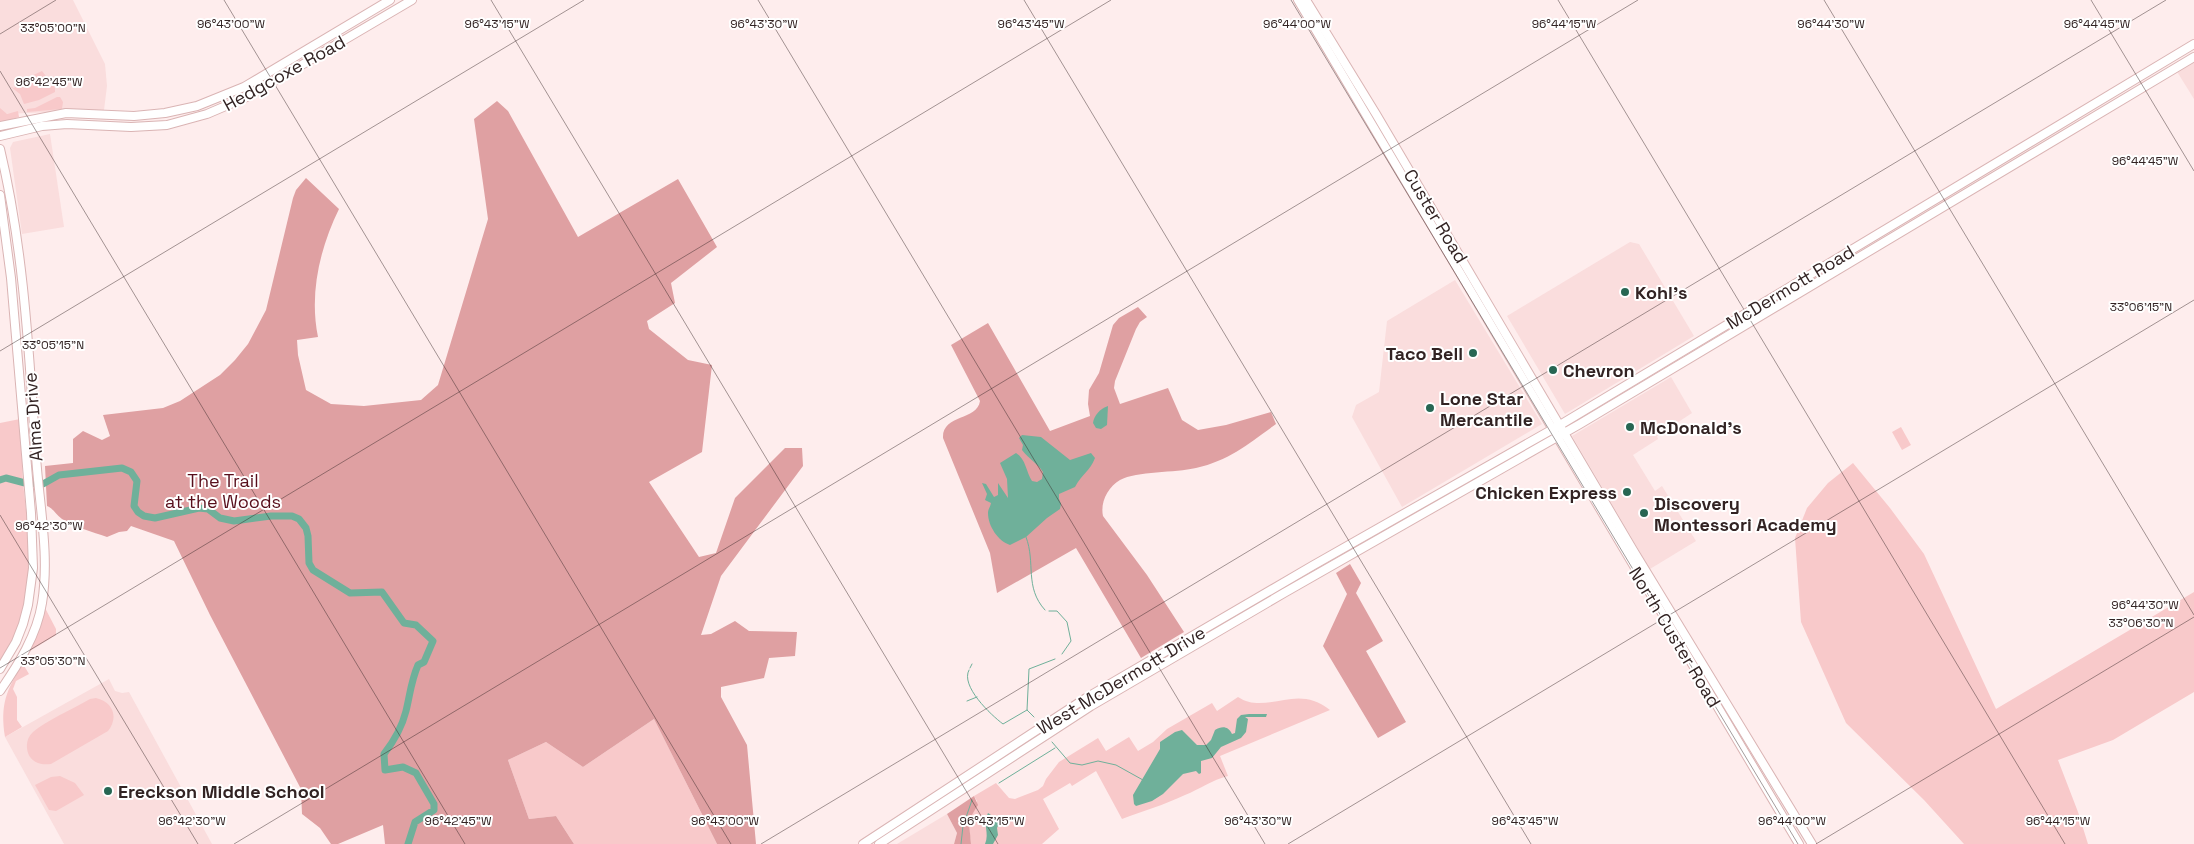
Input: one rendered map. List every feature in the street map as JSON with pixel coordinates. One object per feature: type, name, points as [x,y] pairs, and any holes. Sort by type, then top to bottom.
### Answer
[{"type":"main road","name":"Hedgcoxe Road","points":[[0,126],[66,114],[141,116],[182,110],[211,102],[244,87],[390,0]]},
{"type":"main road","name":"Hedgcoxe Road","points":[[0,136],[42,126],[67,124],[148,126],[181,122],[207,114],[249,96],[412,0]]},
{"type":"main road","name":"North Custer Road","points":[[1298,0],[1551,430],[1610,520],[1812,844]]},
{"type":"main road","name":"Custer Road","points":[[1306,0],[1376,114],[1564,434]]},
{"type":"main road","name":"McDermott Road","points":[[1384,525],[1560,425],[2194,44]]},
{"type":"main road","name":"McDermott Road","points":[[1388,533],[1564,434],[2194,57]]},
{"type":"main road","points":[[2167,60],[2172,70]]},
{"type":"main road","points":[[66,114],[67,124]]},
{"type":"main road","points":[[1368,119],[1376,114]]},
{"type":"main road","name":"Alma Drive","points":[[0,149],[22,276],[44,568],[42,604],[38,620],[21,658],[0,691]]},
{"type":"main road","name":"Alma Drive","points":[[0,195],[11,278],[31,513],[33,568],[28,605],[23,624],[16,642],[0,669]]},
{"type":"main road","points":[[3,212],[12,211]]},
{"type":"main road","points":[[1630,383],[1635,391]]},
{"type":"main road","name":"North Custer Road","points":[[1564,434],[1610,520],[1799,844]]},
{"type":"main road","points":[[1459,482],[1463,490]]},
{"type":"main road","name":"West McDermott Drive","points":[[863,844],[1086,698],[1384,525]]},
{"type":"main road","name":"West McDermott Drive","points":[[879,844],[1091,706],[1388,533]]},
{"type":"main road","points":[[1312,566],[1317,574]]},
{"type":"main road","points":[[1086,698],[1091,706]]},
{"type":"shaded area","points":[[0,0],[73,0],[105,64],[107,86],[104,110],[2,114],[0,111]]},
{"type":"shaded area","points":[[2194,60],[2194,99],[2176,70]]},
{"type":"shaded area","points":[[42,71],[55,88],[55,92],[39,100],[24,104],[20,94],[11,87],[14,88],[17,85],[16,83]]},
{"type":"shaded area","points":[[60,97],[63,102],[62,109],[27,112],[27,109],[35,108]]},
{"type":"shaded area","points":[[0,108],[7,114],[18,111],[19,117],[0,123]]},
{"type":"shaded area","points":[[50,134],[64,227],[22,234],[10,148],[13,142]]},
{"type":"shaded area","points":[[1630,242],[1639,244],[1694,336],[1565,414],[1507,316]]},
{"type":"shaded area","points":[[1455,280],[1542,424],[1402,507],[1352,417],[1356,405],[1379,392],[1387,321]]},
{"type":"shaded area","points":[[1671,377],[1692,413],[1657,436],[1658,439],[1633,455],[1655,491],[1662,486],[1696,541],[1650,569],[1572,436]]},
{"type":"shaded area","points":[[1108,406],[1107,425],[1101,429],[1096,428],[1093,423],[1096,415]]},
{"type":"shaded area","points":[[20,419],[23,483],[31,554],[28,598],[15,638],[0,664],[0,423]]},
{"type":"shaded area","points":[[1901,427],[1911,445],[1902,450],[1892,432]]},
{"type":"shaded area","points":[[1022,435],[1041,437],[1070,460],[1091,453],[1095,458],[1075,487],[1059,494],[1060,509],[1026,537],[1010,545],[998,537],[992,528],[988,518],[988,510],[991,503],[985,500],[987,494],[982,483],[986,484],[994,497],[998,495],[998,483],[1008,498],[1007,479],[1000,463],[1016,453],[1024,462],[1032,481],[1037,482],[1042,479],[1043,472],[1022,450],[1023,445],[1019,438]]},
{"type":"shaded area","points":[[1853,463],[1924,554],[1996,709],[2194,592],[2194,692],[2113,740],[2058,760],[2088,844],[1964,844],[1924,800],[1846,723],[1801,622],[1795,538],[1807,508],[1828,483]]},
{"type":"shaded area","points":[[44,606],[56,629],[56,635],[30,651],[40,626]]},
{"type":"shaded area","points":[[23,664],[29,674],[16,681],[13,689],[17,697],[17,720],[22,727],[5,737],[3,716],[6,698],[12,682]]},
{"type":"shaded area","name":"Ereckson Middle School","points":[[109,679],[115,691],[129,692],[212,844],[64,844],[5,737]]},
{"type":"shaded area","points":[[1238,697],[1249,702],[1260,703],[1305,699],[1317,702],[1330,710],[1220,756],[1228,776],[1161,805],[1122,819],[1096,771],[1072,786],[1070,783],[1043,799],[1059,829],[1042,844],[971,844],[969,822],[977,801],[974,796],[996,783],[1009,798],[1015,799],[1038,790],[1043,786],[1059,762],[1098,738],[1106,751],[1129,737],[1138,751],[1153,742],[1167,729],[1212,703],[1217,711]]},
{"type":"shaded area","points":[[96,698],[107,703],[113,711],[113,720],[108,731],[51,764],[39,764],[30,757],[27,751],[27,744],[33,732],[45,723],[90,699]]},
{"type":"shaded area","points":[[1267,714],[1266,717],[1245,717],[1248,719],[1246,732],[1241,738],[1221,747],[1212,758],[1201,761],[1201,773],[1199,774],[1196,771],[1183,774],[1163,794],[1152,801],[1136,806],[1134,804],[1133,795],[1160,749],[1160,742],[1175,732],[1182,730],[1197,745],[1206,745],[1211,740],[1215,730],[1222,727],[1229,729],[1232,734],[1235,733],[1237,719],[1241,715]]},
{"type":"shaded area","points":[[654,719],[717,844],[574,844],[556,816],[529,819],[508,760],[546,742],[583,767]]},
{"type":"shaded area","points":[[60,776],[75,783],[84,795],[56,811],[49,810],[35,785],[51,777]]},
{"type":"shaded area","points":[[988,813],[1000,821],[997,828],[998,835],[993,844],[985,844],[987,836],[986,817]]},
{"type":"shaded area","points":[[947,814],[957,833],[954,844],[897,844]]},
{"type":"green space","name":"The Trail at the Woods","points":[[497,101],[508,111],[578,237],[678,179],[717,247],[671,283],[675,303],[647,321],[649,329],[688,360],[712,365],[702,452],[649,482],[699,557],[716,553],[735,498],[785,448],[802,448],[803,466],[721,576],[701,635],[711,634],[735,621],[749,631],[797,632],[795,656],[769,658],[764,678],[721,687],[721,697],[747,745],[756,844],[717,844],[654,719],[583,767],[546,742],[508,760],[529,819],[556,816],[574,844],[385,844],[383,825],[338,844],[331,844],[320,828],[302,814],[301,789],[210,615],[174,541],[131,526],[127,531],[107,537],[67,522],[47,506],[45,466],[73,463],[73,439],[83,431],[102,440],[110,436],[103,415],[163,408],[180,401],[220,375],[248,344],[266,310],[293,198],[296,190],[306,178],[339,209],[326,239],[318,271],[315,304],[318,337],[297,340],[298,355],[306,390],[331,404],[364,406],[421,400],[438,385],[488,219],[474,119]]},
{"type":"green space","points":[[1138,307],[1147,317],[1140,322],[1136,329],[1115,381],[1114,388],[1120,404],[1168,388],[1182,420],[1198,430],[1226,425],[1271,412],[1276,424],[1238,451],[1219,461],[1187,470],[1127,477],[1116,483],[1106,495],[1102,511],[1103,516],[1147,575],[1184,632],[1141,658],[1076,548],[997,593],[990,553],[943,438],[944,430],[948,425],[973,412],[978,407],[980,401],[951,345],[988,323],[1050,431],[1090,416],[1088,404],[1089,390],[1099,373],[1113,325],[1119,318]]},
{"type":"green space","points":[[1350,564],[1361,583],[1356,593],[1383,641],[1366,651],[1406,722],[1378,738],[1323,646],[1347,594],[1336,573]]},
{"type":"green space","points":[[974,796],[978,805],[970,820],[971,844],[954,844],[957,833],[947,814]]},
{"type":"waterway","points":[[0,480],[6,478],[25,483],[43,484],[59,475],[122,468],[131,472],[137,481],[134,506],[144,516],[155,518],[199,508],[208,509],[220,518],[234,521],[271,516],[292,516],[299,519],[306,528],[309,563],[313,570],[350,593],[382,592],[404,623],[416,625],[433,641],[424,662],[418,665],[400,728],[384,754],[385,770],[403,767],[416,773],[434,804],[434,810],[415,822],[408,844]]},
{"type":"waterway","points":[[1026,537],[1029,547],[1032,584],[1045,610]]},
{"type":"waterway","points":[[1049,611],[1057,611],[1067,622],[1071,641],[1062,654]]},
{"type":"waterway","points":[[1034,717],[1027,710],[1029,669],[1055,659]]},
{"type":"waterway","points":[[970,668],[972,664]]},
{"type":"waterway","points":[[969,670],[967,677],[969,684],[978,700],[1003,724],[1027,710]]},
{"type":"waterway","points":[[967,701],[977,697]]},
{"type":"waterway","points":[[1052,742],[1070,763],[1082,765],[1098,761],[1116,765],[1143,780]]},
{"type":"waterway","points":[[999,783],[1055,748]]},
{"type":"waterway","points":[[961,844],[963,826],[972,800]]},
{"type":"place","name":"Kohl's","points":[[1625,292]]},
{"type":"place","name":"Taco Bell","points":[[1473,353]]},
{"type":"place","name":"Chevron","points":[[1553,370]]},
{"type":"place","name":"Lone Star Mercantile","points":[[1430,408]]},
{"type":"place","name":"McDonald's","points":[[1630,427]]},
{"type":"place","name":"Chicken Express","points":[[1627,492]]},
{"type":"place","name":"Discovery Montessori Academy","points":[[1644,513]]},
{"type":"place","name":"Ereckson Middle School","points":[[108,791]]}]
